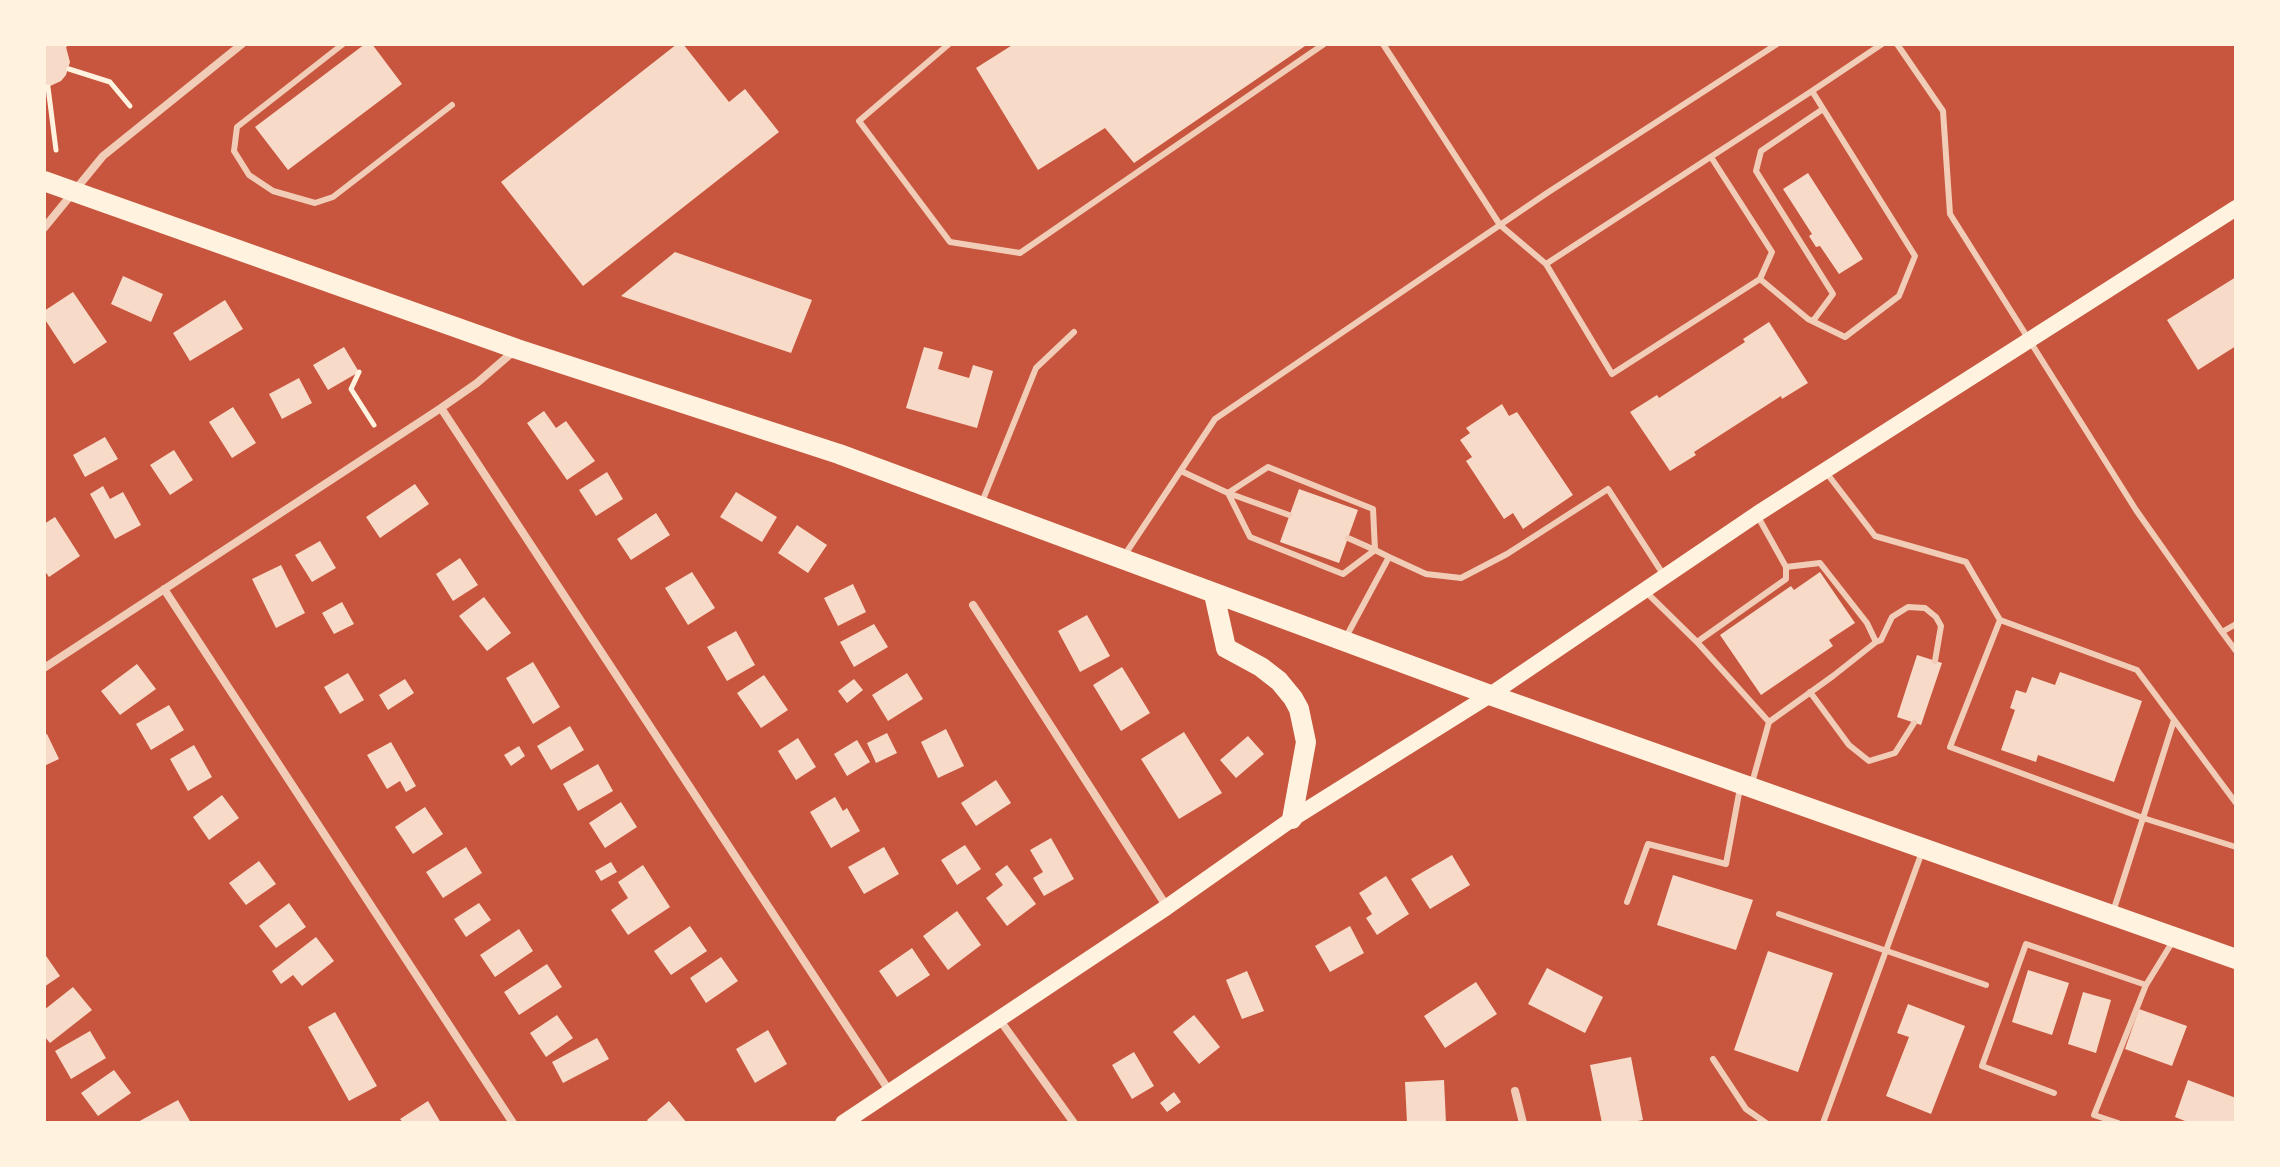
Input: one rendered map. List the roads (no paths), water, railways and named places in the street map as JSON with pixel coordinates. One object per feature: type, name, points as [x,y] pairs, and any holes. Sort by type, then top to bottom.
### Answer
[{"type":"main road","points":[[44,181],[517,349],[839,454],[1490,695],[2236,959]]},
{"type":"main road","points":[[843,1123],[1167,907],[1292,819],[1490,695],[1757,514],[2236,208]]},
{"type":"main road","points":[[1214,594],[1226,648],[1279,681],[1299,709],[1306,742],[1292,819]]},
{"type":"street","points":[[44,228],[103,156],[242,44]]},
{"type":"street","points":[[44,668],[441,408],[517,349]]},
{"type":"street","points":[[441,408],[890,1092]]},
{"type":"street","points":[[164,589],[513,1123]]},
{"type":"street","points":[[973,605],[1167,907]]},
{"type":"street","points":[[999,1019],[1074,1123]]},
{"type":"street","points":[[1515,1091],[1523,1123]]},
{"type":"lane","points":[[343,44],[237,127],[234,151],[249,175],[273,191],[315,203],[333,197],[452,105]]},
{"type":"lane","points":[[949,44],[859,121],[950,242],[1020,253],[1324,44]]},
{"type":"lane","points":[[1383,44],[1500,225],[1546,264],[1612,374],[1760,279],[1772,252],[1711,157]]},
{"type":"lane","points":[[1121,559],[1215,419],[1500,225],[1777,44]]},
{"type":"lane","points":[[1546,264],[1882,44]]},
{"type":"lane","points":[[1897,44],[1943,111],[1950,214],[2136,510],[2236,651]]},
{"type":"lane","points":[[1760,279],[1813,321],[1845,337],[1899,296],[1915,256],[1812,91]]},
{"type":"lane","points":[[1813,321],[1833,294],[1756,171],[1761,151],[1823,109]]},
{"type":"lane","points":[[980,505],[1036,368],[1074,332]]},
{"type":"lane","points":[[1228,493],[1268,467],[1373,509],[1375,550]]},
{"type":"lane","points":[[1181,471],[1228,493],[1289,515]]},
{"type":"lane","points":[[1825,471],[1875,536],[1966,562],[2000,620],[2137,670],[2236,803]]},
{"type":"lane","points":[[1348,538],[1426,574],[1461,578],[1507,554],[1608,489],[1665,577]]},
{"type":"lane","points":[[1228,493],[1250,537],[1343,574],[1375,550]]},
{"type":"lane","points":[[1697,642],[1786,579],[1786,567],[1757,514]]},
{"type":"lane","points":[[1344,642],[1389,557]]},
{"type":"lane","points":[[1786,567],[1820,563],[1867,623],[1876,642]]},
{"type":"lane","points":[[1645,591],[1697,642],[1769,722]]},
{"type":"lane","points":[[1627,902],[1648,844],[1726,864],[1746,786],[1769,722],[1881,640],[1892,617],[1908,607],[1925,608],[1936,617],[1941,626],[1935,661]]},
{"type":"lane","points":[[2000,620],[1950,747],[2143,818],[2236,847]]},
{"type":"lane","points":[[2222,632],[2236,624]]},
{"type":"lane","points":[[1810,692],[1849,745],[1869,761],[1895,753],[1914,723]]},
{"type":"lane","points":[[2112,915],[2174,720]]},
{"type":"lane","points":[[1823,1123],[1923,849]]},
{"type":"lane","points":[[1779,914],[1986,985]]},
{"type":"lane","points":[[2118,1123],[2094,1115],[2146,985],[2175,937]]},
{"type":"lane","points":[[2054,1093],[1982,1066],[2026,944],[2146,985]]},
{"type":"lane","points":[[1713,1059],[1746,1109],[1766,1123]]}]
